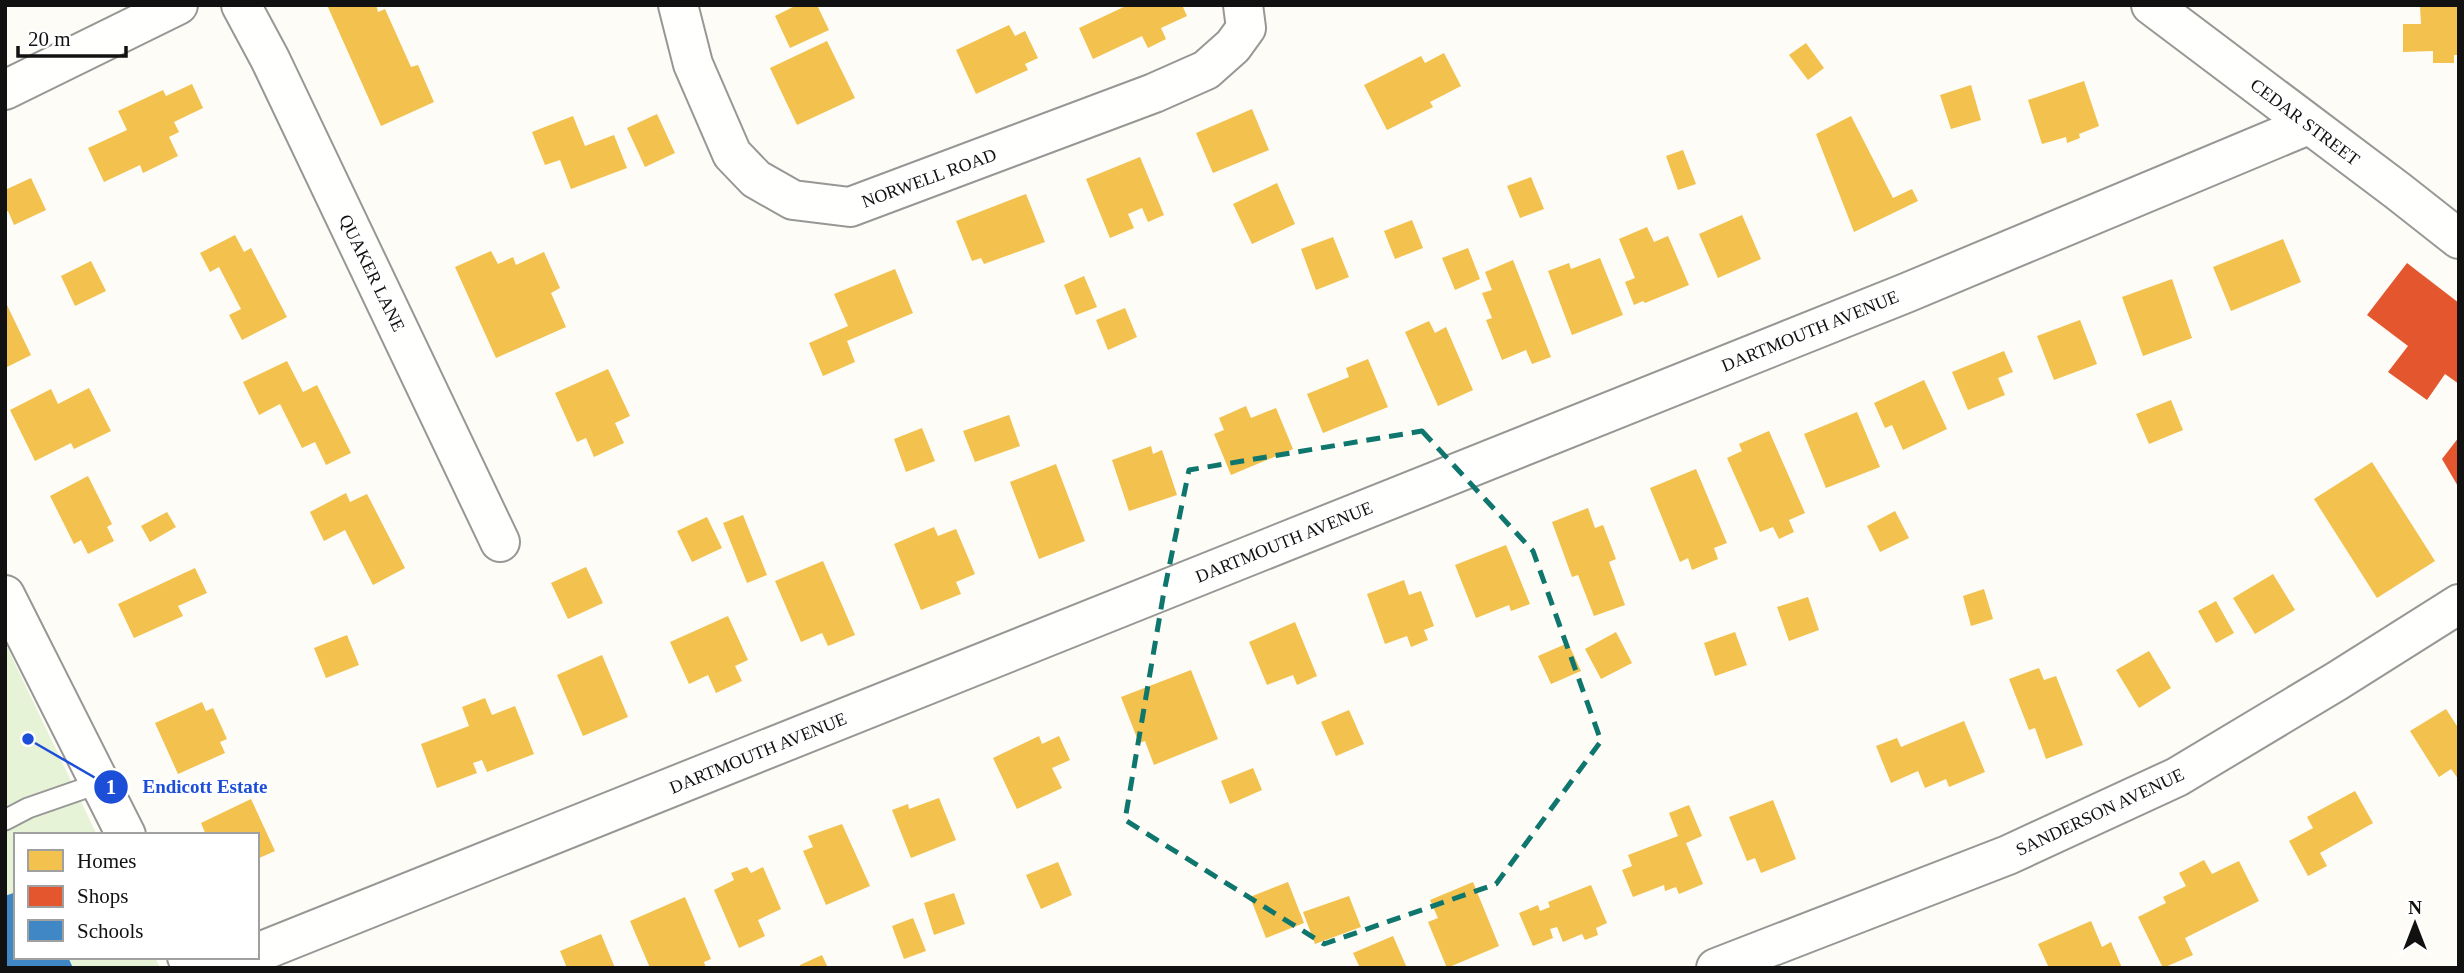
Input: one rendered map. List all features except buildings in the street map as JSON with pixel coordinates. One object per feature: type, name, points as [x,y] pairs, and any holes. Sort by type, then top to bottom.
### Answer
[{"type":"street","points":[[5,90],[178,5]]},
{"type":"street","name":"QUAKER LANE","points":[[242,5],[500,542]]},
{"type":"street","name":"NORWELL ROAD","points":[[678,5],[692,64],[732,154],[756,178],[793,200],[850,207],[1206,71],[1233,46],[1246,28],[1243,5]]},
{"type":"street","name":"CEDAR STREET","points":[[2151,5],[2459,239]]},
{"type":"street","name":"DARTMOUTH AVENUE","points":[[259,952],[1906,293],[2308,124]]},
{"type":"street","points":[[5,595],[125,833]]},
{"type":"street","name":"SANDERSON AVENUE","points":[[1716,968],[2008,855],[2177,777],[2459,604]]},
{"type":"street","points":[[221,968],[242,959]]},
{"type":"lane","points":[[5,820],[28,808],[100,783]]},
{"type":"highlighted area","points":[[1422,431],[1533,551],[1601,741],[1496,884],[1324,944],[1125,820],[1163,597],[1189,470]]},
{"type":"green space","points":[[5,643],[96,833],[14,833],[14,959],[156,959],[160,968],[5,968]]},
{"type":"place","name":"Endicott Estate","points":[[28,739]]}]
